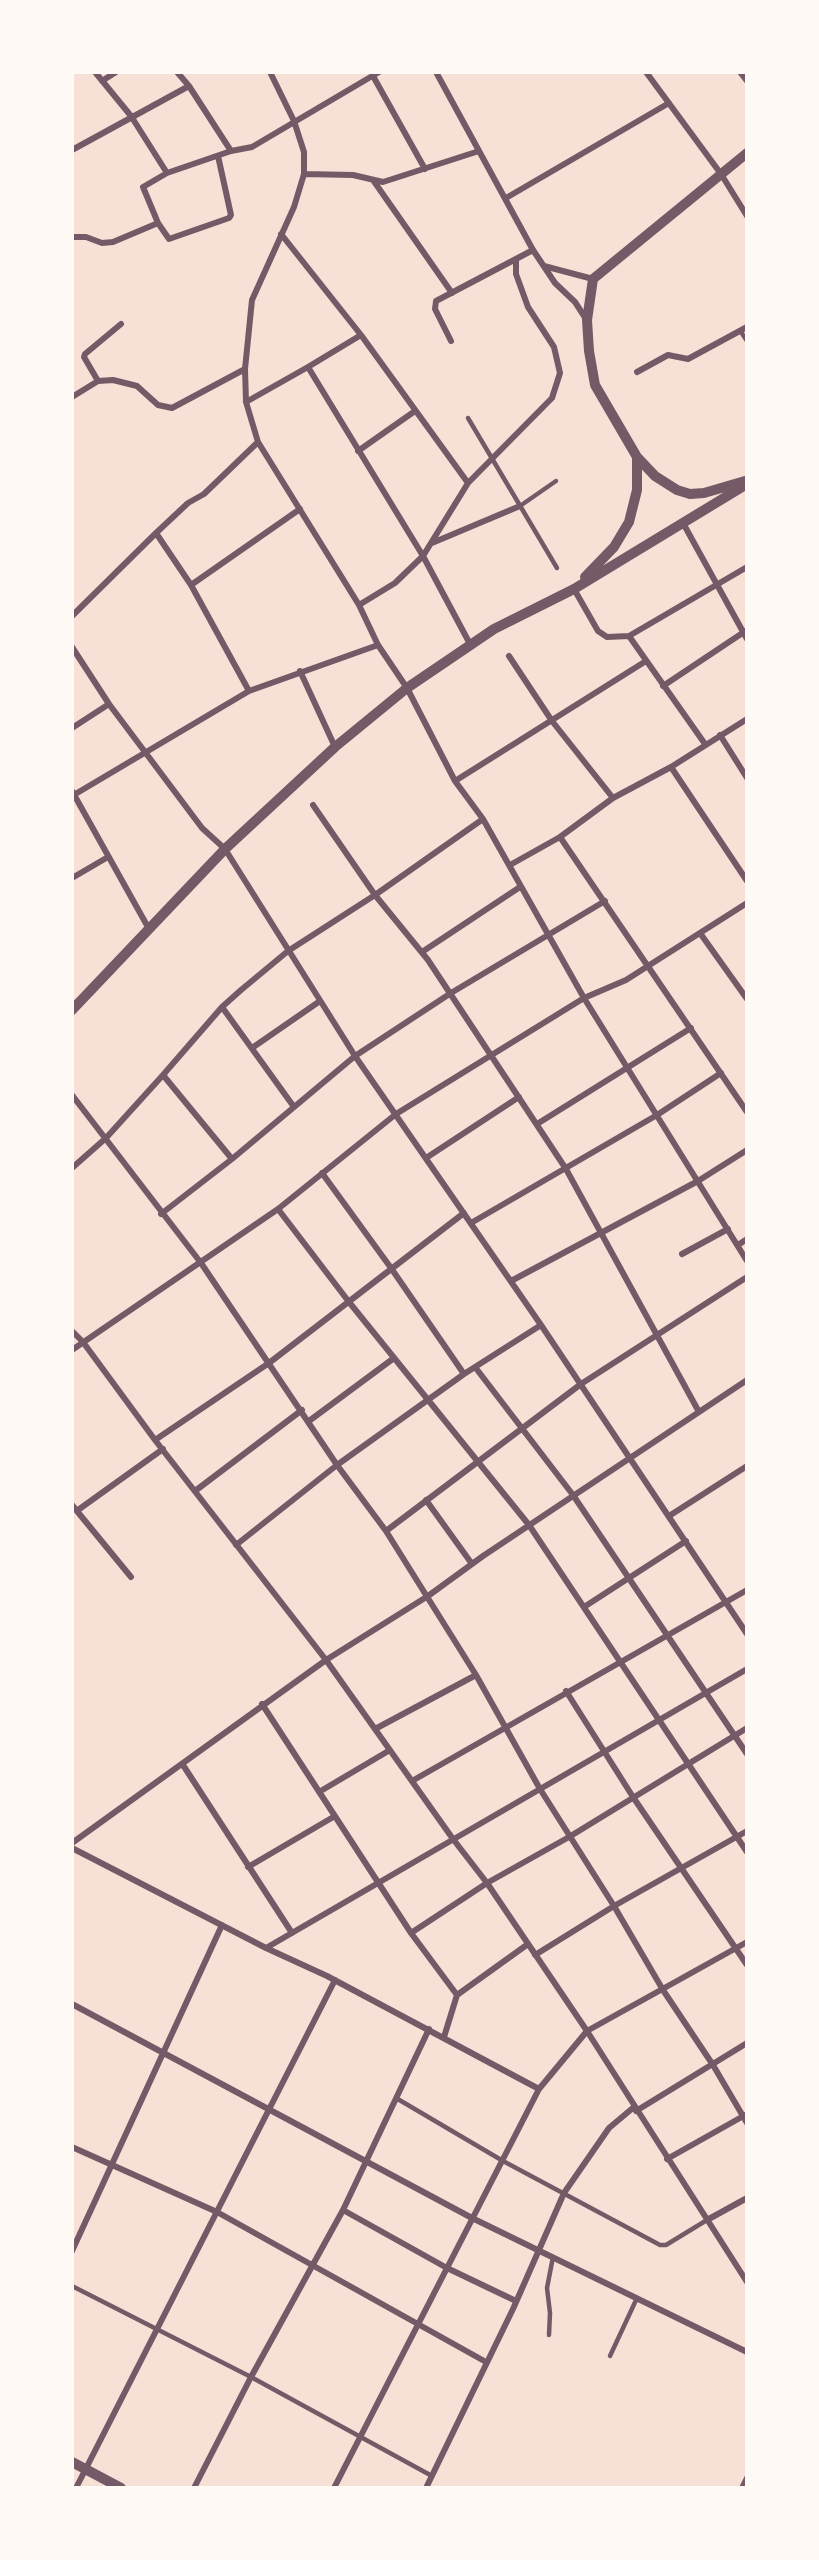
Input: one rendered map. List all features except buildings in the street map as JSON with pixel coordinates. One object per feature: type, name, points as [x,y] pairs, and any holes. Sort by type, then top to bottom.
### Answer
[{"type":"street","points":[[94,72],[130,116],[166,173]]},
{"type":"street","points":[[102,81],[116,72]]},
{"type":"street","points":[[177,72],[189,86],[231,151]]},
{"type":"street","points":[[270,72],[294,121],[304,152],[304,174],[294,207],[252,300],[245,369],[246,402],[258,442],[359,605],[378,645],[407,688],[455,781],[483,819],[584,998],[747,1261]]},
{"type":"street","points":[[436,72],[533,250],[555,283],[575,302],[586,320]]},
{"type":"street","points":[[646,72],[721,174],[747,216]]},
{"type":"street","points":[[740,72],[747,81]]},
{"type":"street","points":[[218,156],[230,218],[172,240],[158,223],[143,187],[166,173],[231,151],[252,147],[376,74],[425,169]]},
{"type":"street","points":[[72,150],[130,116],[189,86]]},
{"type":"street","points":[[506,198],[669,103]]},
{"type":"street","points":[[304,174],[353,175],[383,182],[479,151]]},
{"type":"street","points":[[747,153],[593,279],[586,320],[595,385],[637,457],[655,476],[676,490],[690,494],[704,493],[747,482]]},
{"type":"street","points":[[372,180],[452,293]]},
{"type":"street","points":[[72,237],[86,237],[102,243],[113,242],[158,223]]},
{"type":"street","points":[[281,234],[361,335],[468,483]]},
{"type":"street","points":[[451,341],[434,304],[533,250]]},
{"type":"street","points":[[359,605],[395,583],[423,556],[468,483],[552,398],[560,373],[554,347],[528,307],[516,274],[516,260]]},
{"type":"street","points":[[544,266],[593,279]]},
{"type":"street","points":[[98,381],[84,357],[122,324]]},
{"type":"street","points":[[637,372],[668,355],[688,359],[744,329]]},
{"type":"street","points":[[246,402],[361,335]]},
{"type":"street","points":[[308,367],[423,556],[470,644]]},
{"type":"street","points":[[72,397],[98,381],[113,380],[137,386],[158,405],[172,408],[245,369]]},
{"type":"street","points":[[358,451],[416,411]]},
{"type":"street","points":[[72,616],[156,532],[188,503],[204,494],[258,442]]},
{"type":"street","points":[[574,589],[614,547],[629,522],[637,490],[637,457]]},
{"type":"street","points":[[72,1010],[225,849],[335,747],[407,688],[494,629],[574,589],[747,482]]},
{"type":"street","points":[[431,544],[520,506]]},
{"type":"street","points":[[191,585],[300,509]]},
{"type":"street","points":[[683,523],[745,631],[747,639]]},
{"type":"street","points":[[156,532],[191,585],[249,691]]},
{"type":"street","points":[[574,589],[598,631],[607,638],[629,636],[747,567]]},
{"type":"street","points":[[663,686],[745,631]]},
{"type":"street","points":[[629,636],[705,744]]},
{"type":"street","points":[[149,929],[73,794],[249,691],[378,645]]},
{"type":"street","points":[[72,647],[110,704],[202,828],[225,849],[355,1056],[541,1325],[747,1634]]},
{"type":"street","points":[[509,656],[552,721],[613,798]]},
{"type":"street","points":[[455,781],[646,661]]},
{"type":"street","points":[[300,671],[335,747]]},
{"type":"street","points":[[72,728],[110,704]]},
{"type":"street","points":[[510,865],[560,837],[613,798],[671,767],[747,719]]},
{"type":"street","points":[[720,735],[747,778]]},
{"type":"street","points":[[671,767],[747,881]]},
{"type":"street","points":[[313,806],[375,895],[422,952],[451,993],[566,1169],[699,1412]]},
{"type":"street","points":[[72,1168],[106,1138],[222,1007],[288,951],[375,895],[483,819]]},
{"type":"street","points":[[560,837],[721,1073],[745,1103],[747,1112]]},
{"type":"street","points":[[72,878],[108,857]]},
{"type":"street","points":[[422,952],[520,887]]},
{"type":"street","points":[[161,1214],[232,1159],[355,1056],[451,993],[605,901]]},
{"type":"street","points":[[72,1350],[278,1209],[396,1114],[584,998],[626,980],[747,903]]},
{"type":"street","points":[[700,933],[747,999]]},
{"type":"street","points":[[252,1048],[320,1001]]},
{"type":"street","points":[[222,1007],[294,1107]]},
{"type":"street","points":[[537,1124],[691,1028]]},
{"type":"street","points":[[471,1223],[657,1115],[721,1073]]},
{"type":"street","points":[[164,1075],[232,1159]]},
{"type":"street","points":[[72,1095],[161,1214],[201,1263],[337,1465],[386,1531],[476,1675],[540,1790],[614,1906],[663,1990],[745,2115],[747,2123]]},
{"type":"street","points":[[426,1158],[519,1097]]},
{"type":"street","points":[[511,1281],[698,1181],[747,1150]]},
{"type":"street","points":[[322,1173],[464,1374]]},
{"type":"street","points":[[278,1209],[349,1302],[529,1525],[747,1852]]},
{"type":"street","points":[[155,1440],[268,1363],[464,1213]]},
{"type":"street","points":[[682,1254],[728,1229]]},
{"type":"street","points":[[738,1245],[747,1239]]},
{"type":"street","points":[[386,1531],[580,1384],[747,1277]]},
{"type":"street","points":[[236,1545],[337,1465],[464,1374],[541,1325]]},
{"type":"street","points":[[72,1331],[83,1342],[155,1440],[326,1660],[453,1839],[487,1883],[587,2031],[747,2281]]},
{"type":"street","points":[[309,1421],[394,1358]]},
{"type":"street","points":[[476,1367],[573,1495],[747,1754]]},
{"type":"street","points":[[72,1843],[326,1660],[428,1596],[573,1495],[747,1380]]},
{"type":"street","points":[[195,1491],[302,1410]]},
{"type":"street","points":[[131,1577],[75,1507],[163,1449]]},
{"type":"street","points":[[669,1516],[747,1466]]},
{"type":"street","points":[[426,1500],[472,1564]]},
{"type":"street","points":[[584,1607],[686,1541]]},
{"type":"street","points":[[412,1781],[566,1691],[669,1636],[747,1590]]},
{"type":"street","points":[[266,1948],[747,1669]]},
{"type":"street","points":[[375,1729],[476,1675]]},
{"type":"street","points":[[566,1691],[633,1797],[747,1965]]},
{"type":"street","points":[[262,1704],[411,1933],[456,1995]]},
{"type":"street","points":[[411,1933],[487,1883],[569,1837],[747,1728]]},
{"type":"street","points":[[319,1792],[390,1750]]},
{"type":"street","points":[[183,1765],[292,1933]]},
{"type":"street","points":[[248,1867],[335,1816]]},
{"type":"street","points":[[535,1954],[681,1867],[747,1831]]},
{"type":"street","points":[[72,1848],[266,1948],[335,1980],[539,2089]]},
{"type":"street","points":[[72,2251],[222,1925]]},
{"type":"street","points":[[334,2488],[539,2089],[587,2031],[747,1942]]},
{"type":"street","points":[[444,2037],[456,1995],[528,1944]]},
{"type":"street","points":[[76,2488],[335,1980]]},
{"type":"street","points":[[72,2004],[472,2218],[747,2352]]},
{"type":"street","points":[[194,2488],[251,2377],[343,2210],[429,2029]]},
{"type":"street","points":[[426,2488],[516,2301],[564,2193],[609,2128],[635,2109],[747,2043]]},
{"type":"street","points":[[667,2159],[745,2115]]},
{"type":"street","points":[[72,2147],[217,2212],[486,2362]]},
{"type":"street","points":[[707,2220],[747,2198]]},
{"type":"street","points":[[343,2210],[447,2268],[516,2301]]},
{"type":"street","points":[[72,2462],[121,2488]]},
{"type":"street","points":[[742,2488],[747,2478]]},
{"type":"lane","points":[[744,329],[747,341]]},
{"type":"lane","points":[[468,418],[557,568]]},
{"type":"lane","points":[[520,506],[556,481]]},
{"type":"lane","points":[[396,2098],[660,2246],[666,2245],[707,2220]]},
{"type":"lane","points":[[549,2335],[550,2313],[546,2288],[554,2257]]},
{"type":"lane","points":[[72,2286],[251,2377],[432,2476]]},
{"type":"lane","points":[[610,2356],[637,2298]]}]
